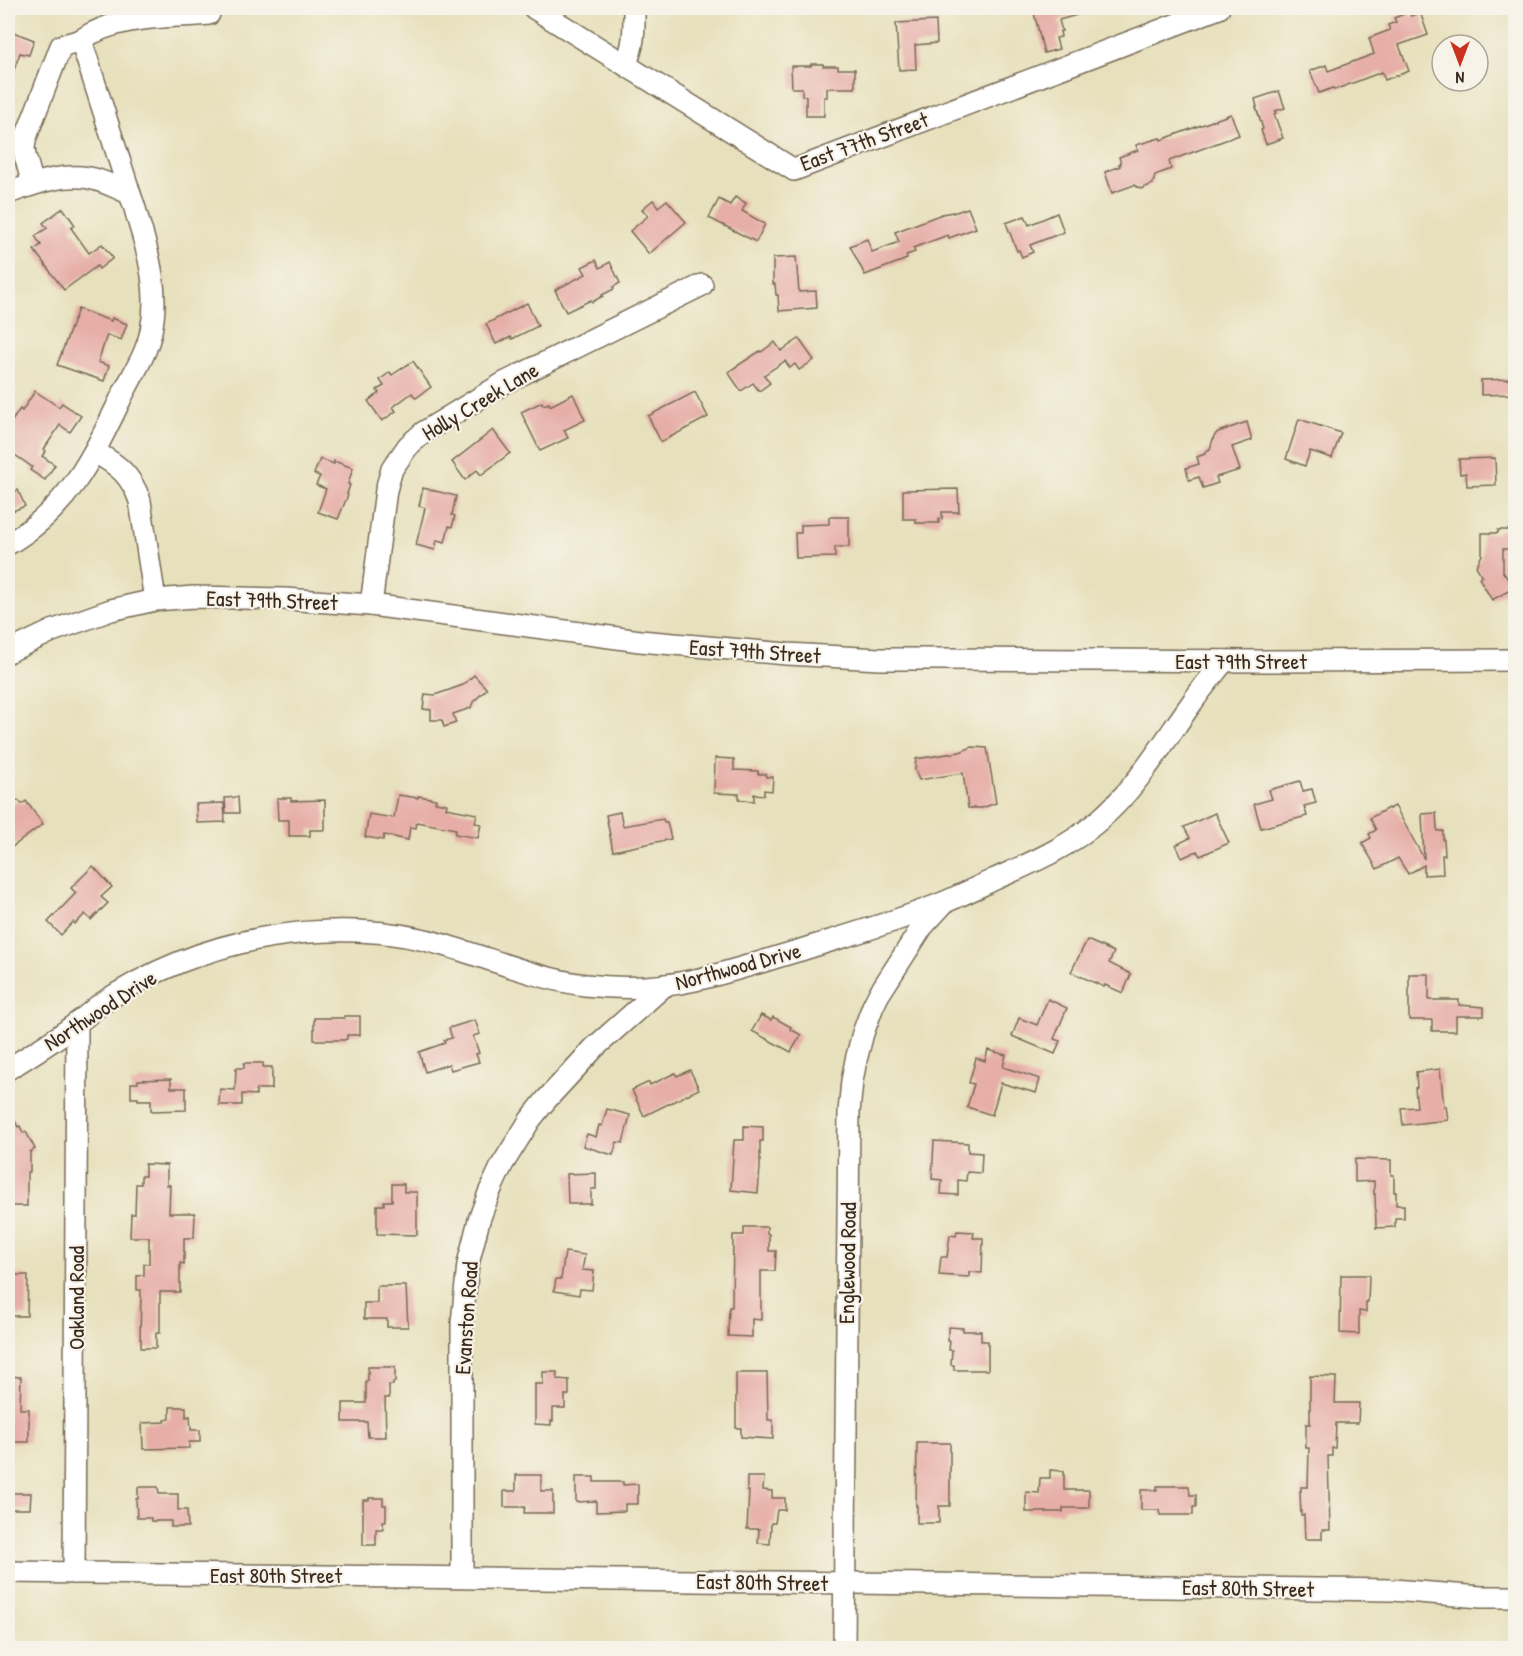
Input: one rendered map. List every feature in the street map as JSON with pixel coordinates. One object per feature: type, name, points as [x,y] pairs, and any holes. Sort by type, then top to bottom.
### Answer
[{"type":"street","name":"East 77th Street","points":[[534,8],[794,170],[1219,8]]},
{"type":"street","points":[[625,64],[633,47],[634,8]]},
{"type":"street","points":[[33,184],[24,150],[29,129],[61,46],[81,40],[94,31],[122,21],[209,14]]},
{"type":"street","points":[[8,544],[24,534],[53,509],[78,480],[95,452],[144,353],[151,332],[154,301],[152,272],[146,245],[81,40]]},
{"type":"street","points":[[8,193],[33,184],[68,176],[90,177],[130,194]]},
{"type":"street","name":"Holly Creek Lane","points":[[371,605],[386,490],[392,469],[408,446],[424,432],[504,383],[702,285]]},
{"type":"street","points":[[95,452],[123,471],[136,490],[140,501],[155,600]]},
{"type":"street","name":"East 79th Street","points":[[8,652],[43,634],[111,610],[155,600],[233,597],[371,605],[640,641],[787,654],[880,658],[1224,661],[1515,660]]},
{"type":"street","name":"Northwood Drive","points":[[8,1069],[130,986],[183,961],[253,939],[305,932],[365,931],[430,941],[538,975],[586,985],[642,987],[694,981],[835,939],[944,902],[1041,859],[1082,835],[1120,801],[1139,778],[1224,661]]},
{"type":"street","name":"Englewood Road","points":[[844,1648],[849,1112],[852,1081],[863,1033],[878,997],[922,927],[944,902]]},
{"type":"street","name":"Evanston Road","points":[[462,1577],[462,1323],[468,1264],[479,1220],[502,1164],[530,1120],[594,1048],[664,985]]},
{"type":"street","name":"Oakland Road","points":[[74,1573],[78,1023]]},
{"type":"street","name":"East 80th Street","points":[[8,1572],[1393,1590],[1481,1597],[1515,1597]]},
{"type":"building","points":[[1057,8],[1090,8],[1091,11],[1059,20],[1061,37],[1056,38],[1059,49],[1044,53],[1034,13]]},
{"type":"building","points":[[1409,12],[1411,16],[1420,12],[1428,35],[1399,45],[1409,71],[1385,80],[1382,72],[1334,90],[1333,88],[1319,93],[1310,71],[1326,65],[1328,71],[1374,54],[1369,38],[1390,30],[1388,25],[1396,22],[1394,18]]},
{"type":"building","points":[[936,21],[937,43],[915,45],[916,69],[899,70],[896,23]]},
{"type":"building","points":[[8,30],[34,40],[29,55],[20,53],[9,84],[8,84]]},
{"type":"building","points":[[811,64],[838,66],[838,69],[855,69],[855,88],[827,88],[827,97],[824,97],[824,116],[806,116],[806,96],[802,96],[802,88],[792,88],[791,66],[811,66]]},
{"type":"building","points":[[1279,91],[1285,108],[1275,111],[1274,114],[1283,138],[1266,144],[1255,99]]},
{"type":"building","points":[[1231,114],[1239,135],[1169,161],[1171,169],[1155,175],[1153,184],[1141,189],[1134,185],[1112,193],[1105,172],[1120,166],[1119,157],[1138,150],[1136,145],[1160,138],[1161,140]]},
{"type":"building","points":[[735,197],[746,203],[742,211],[765,224],[756,242],[709,218],[719,199],[730,205]]},
{"type":"building","points":[[653,200],[658,207],[667,200],[686,222],[649,254],[630,231],[648,216],[642,209]]},
{"type":"building","points":[[63,208],[75,225],[71,228],[89,253],[102,244],[113,258],[99,269],[97,266],[64,290],[34,250],[41,245],[35,236],[47,228],[43,223]]},
{"type":"building","points":[[968,208],[976,228],[949,238],[948,235],[913,248],[915,252],[906,255],[907,259],[865,275],[850,246],[867,239],[872,252],[899,242],[895,232],[942,214]]},
{"type":"building","points":[[1057,213],[1064,232],[1030,245],[1033,252],[1022,257],[1019,250],[1017,251],[1006,223],[1025,216],[1029,225]]},
{"type":"building","points":[[796,257],[799,292],[816,291],[817,308],[779,311],[778,295],[776,295],[775,284],[773,284],[773,258]]},
{"type":"building","points":[[596,260],[600,268],[610,262],[620,283],[592,302],[591,300],[566,312],[555,290],[586,274],[582,267]]},
{"type":"building","points":[[527,303],[538,326],[496,344],[486,324]]},
{"type":"building","points":[[78,309],[111,321],[112,318],[127,324],[121,340],[107,335],[98,362],[109,366],[104,381],[57,365]]},
{"type":"building","points":[[799,339],[814,360],[799,370],[795,364],[790,368],[785,361],[764,375],[770,383],[759,391],[753,383],[741,391],[728,372],[775,342],[781,351]]},
{"type":"building","points":[[413,361],[431,387],[416,398],[412,393],[393,407],[396,411],[382,421],[368,401],[379,393],[377,390],[384,386],[380,380],[390,372],[392,375]]},
{"type":"building","points":[[1515,379],[1515,394],[1481,395],[1481,380]]},
{"type":"building","points":[[35,391],[59,407],[62,403],[81,416],[70,432],[60,425],[44,449],[46,451],[42,456],[55,465],[45,480],[30,470],[32,467],[8,450],[8,427]]},
{"type":"building","points":[[695,392],[708,417],[661,442],[648,416]]},
{"type":"building","points":[[573,394],[585,420],[564,430],[568,438],[540,451],[521,412],[542,402],[543,405],[549,403],[550,406]]},
{"type":"building","points":[[1299,419],[1341,433],[1332,458],[1310,451],[1305,466],[1286,459]]},
{"type":"building","points":[[1247,422],[1252,440],[1232,447],[1240,470],[1216,477],[1218,483],[1203,488],[1199,477],[1189,480],[1186,468],[1199,464],[1197,457],[1210,449],[1214,436],[1218,432]]},
{"type":"building","points":[[493,430],[510,453],[481,475],[477,470],[465,480],[452,462]]},
{"type":"building","points":[[1495,458],[1496,485],[1467,486],[1466,473],[1460,474],[1459,459]]},
{"type":"building","points":[[320,459],[353,468],[348,484],[350,485],[348,495],[338,519],[318,512],[326,489],[316,485],[320,476],[314,474]]},
{"type":"building","points":[[423,488],[456,496],[452,527],[449,526],[445,542],[437,540],[435,550],[416,545],[425,508],[419,506]]},
{"type":"building","points":[[958,489],[959,512],[942,512],[942,519],[939,519],[939,523],[916,523],[916,519],[903,519],[903,490]]},
{"type":"building","points":[[18,490],[25,506],[8,513],[8,495]]},
{"type":"building","points":[[829,517],[849,517],[849,547],[835,547],[835,557],[796,558],[795,533],[801,533],[801,525],[829,524]]},
{"type":"building","points":[[1498,530],[1515,530],[1515,549],[1503,549],[1503,572],[1514,588],[1492,600],[1479,578],[1482,576],[1476,566],[1482,555],[1482,533],[1498,533]]},
{"type":"building","points":[[474,675],[487,689],[473,702],[471,708],[453,714],[456,723],[444,727],[442,720],[431,720],[431,710],[423,709],[425,694],[435,695],[463,685]]},
{"type":"building","points":[[972,747],[987,748],[996,803],[982,808],[968,808],[963,773],[919,780],[915,770],[916,759],[960,752]]},
{"type":"building","points":[[715,758],[734,759],[734,770],[758,771],[758,774],[773,777],[772,791],[764,790],[764,795],[754,794],[754,801],[739,800],[739,794],[714,793]]},
{"type":"building","points":[[1300,781],[1303,791],[1312,789],[1316,803],[1304,806],[1307,816],[1261,828],[1254,804],[1272,799],[1269,790]]},
{"type":"building","points":[[398,795],[436,799],[435,802],[447,804],[446,808],[477,814],[475,823],[481,824],[478,838],[455,834],[456,829],[417,822],[416,828],[410,827],[408,840],[384,835],[383,840],[365,837],[369,814],[394,818]]},
{"type":"building","points":[[238,797],[239,813],[226,813],[225,798]]},
{"type":"building","points":[[277,798],[291,798],[291,801],[325,800],[325,830],[310,830],[310,836],[289,836],[289,820],[278,820]]},
{"type":"building","points":[[18,800],[22,804],[26,801],[43,824],[8,850],[8,808]]},
{"type":"building","points":[[224,803],[225,822],[197,823],[196,804]]},
{"type":"building","points":[[1395,806],[1424,859],[1422,814],[1436,813],[1438,831],[1443,831],[1445,855],[1442,855],[1443,874],[1424,875],[1424,865],[1408,874],[1398,858],[1377,869],[1362,843],[1371,838],[1369,834],[1376,830],[1370,818]]},
{"type":"building","points":[[620,812],[623,826],[663,819],[667,822],[671,839],[613,851],[606,815]]},
{"type":"building","points":[[1215,813],[1229,843],[1200,856],[1197,851],[1182,858],[1176,845],[1190,838],[1184,827]]},
{"type":"building","points":[[93,866],[112,887],[101,897],[108,903],[91,920],[85,914],[75,924],[73,922],[61,935],[48,922],[76,893],[71,888]]},
{"type":"building","points":[[1087,940],[1114,952],[1109,963],[1131,974],[1123,993],[1071,972]]},
{"type":"building","points":[[1409,974],[1429,974],[1429,1000],[1459,1000],[1459,1005],[1484,1007],[1484,1016],[1456,1016],[1456,1031],[1432,1031],[1432,1020],[1409,1020]]},
{"type":"building","points":[[1048,999],[1067,1008],[1054,1039],[1060,1041],[1055,1054],[1012,1036],[1019,1018],[1037,1025]]},
{"type":"building","points":[[761,1015],[771,1020],[773,1017],[801,1035],[791,1052],[752,1031]]},
{"type":"building","points":[[344,1016],[360,1016],[360,1035],[347,1035],[347,1039],[344,1040],[314,1040],[314,1018],[344,1018]]},
{"type":"building","points":[[475,1020],[480,1034],[473,1036],[479,1053],[476,1054],[479,1062],[451,1070],[449,1064],[425,1072],[419,1052],[445,1043],[444,1040],[452,1038],[449,1028]]},
{"type":"building","points":[[988,1050],[1006,1055],[1003,1067],[1040,1079],[1036,1093],[1001,1083],[992,1115],[967,1107],[974,1084],[969,1083],[976,1058],[985,1061]]},
{"type":"building","points":[[244,1063],[263,1063],[263,1067],[272,1067],[272,1089],[256,1089],[256,1095],[242,1094],[242,1105],[219,1105],[220,1089],[235,1090],[236,1068],[244,1068]]},
{"type":"building","points":[[1440,1069],[1444,1107],[1446,1106],[1448,1120],[1403,1125],[1401,1108],[1417,1107],[1416,1072]]},
{"type":"building","points":[[690,1070],[699,1089],[644,1116],[632,1090],[649,1082],[650,1085],[675,1073],[677,1076]]},
{"type":"building","points":[[171,1079],[171,1088],[186,1088],[186,1110],[151,1111],[151,1100],[131,1098],[131,1083],[138,1083],[138,1080]]},
{"type":"building","points":[[8,1107],[18,1127],[20,1126],[23,1133],[26,1132],[35,1149],[30,1152],[30,1172],[27,1172],[27,1206],[8,1206]]},
{"type":"building","points":[[607,1109],[630,1115],[623,1143],[617,1142],[613,1155],[583,1146],[587,1134],[596,1137]]},
{"type":"building","points":[[744,1126],[763,1127],[763,1141],[760,1141],[758,1193],[731,1190],[734,1140],[744,1140]]},
{"type":"building","points":[[934,1141],[968,1143],[968,1152],[982,1153],[981,1173],[967,1172],[966,1181],[958,1180],[958,1195],[941,1194],[942,1180],[932,1179]]},
{"type":"building","points":[[1355,1159],[1391,1160],[1396,1205],[1404,1205],[1404,1218],[1395,1218],[1395,1227],[1376,1228],[1374,1181],[1355,1182]]},
{"type":"building","points":[[145,1164],[167,1165],[167,1185],[170,1185],[169,1213],[195,1213],[194,1238],[184,1238],[184,1264],[180,1263],[180,1292],[160,1292],[160,1333],[156,1333],[156,1348],[141,1348],[140,1339],[141,1290],[137,1290],[137,1276],[144,1275],[144,1264],[149,1264],[149,1237],[130,1237],[131,1214],[135,1214],[136,1184],[141,1184],[141,1176],[145,1176]]},
{"type":"building","points":[[596,1173],[596,1189],[591,1189],[591,1204],[568,1204],[567,1174]]},
{"type":"building","points":[[392,1184],[404,1184],[404,1192],[417,1192],[417,1235],[377,1234],[377,1205],[384,1205],[384,1201],[392,1201]]},
{"type":"building","points":[[744,1227],[767,1227],[769,1251],[776,1251],[775,1271],[761,1271],[761,1320],[752,1319],[752,1337],[728,1336],[729,1307],[732,1307],[733,1235],[744,1235]]},
{"type":"building","points":[[957,1231],[974,1232],[973,1238],[983,1238],[982,1273],[969,1272],[969,1277],[939,1275],[941,1257],[947,1257],[950,1235],[956,1236]]},
{"type":"building","points":[[565,1252],[585,1255],[582,1270],[594,1271],[592,1290],[580,1289],[579,1295],[554,1291],[556,1279],[561,1279]]},
{"type":"building","points":[[8,1275],[28,1275],[27,1316],[8,1316]]},
{"type":"building","points":[[1341,1275],[1369,1275],[1366,1312],[1359,1311],[1359,1334],[1340,1333]]},
{"type":"building","points":[[377,1286],[406,1286],[408,1327],[387,1327],[387,1319],[364,1319],[364,1303],[377,1303]]},
{"type":"building","points":[[948,1327],[963,1328],[963,1331],[981,1331],[981,1341],[988,1341],[988,1370],[954,1370],[954,1365],[951,1365],[952,1350],[949,1350]]},
{"type":"building","points":[[368,1367],[395,1367],[395,1382],[389,1385],[389,1398],[385,1398],[386,1437],[368,1437],[367,1422],[343,1422],[343,1403],[366,1403]]},
{"type":"building","points":[[543,1372],[557,1372],[557,1379],[569,1380],[569,1395],[565,1395],[565,1408],[553,1408],[551,1425],[535,1424],[535,1384],[543,1384]]},
{"type":"building","points":[[736,1373],[767,1373],[768,1420],[773,1420],[773,1439],[741,1437],[741,1428],[736,1428]]},
{"type":"building","points":[[8,1376],[21,1377],[20,1409],[29,1409],[29,1442],[8,1442]]},
{"type":"building","points":[[1310,1376],[1336,1377],[1335,1403],[1359,1403],[1358,1423],[1336,1423],[1335,1448],[1332,1448],[1332,1456],[1328,1456],[1330,1530],[1322,1530],[1322,1539],[1305,1539],[1304,1515],[1301,1515],[1301,1487],[1308,1487],[1309,1448],[1306,1448],[1306,1424],[1310,1424]]},
{"type":"building","points":[[170,1407],[186,1407],[186,1417],[190,1416],[191,1430],[200,1430],[200,1442],[189,1442],[189,1448],[143,1449],[142,1423],[165,1422],[170,1419]]},
{"type":"building","points":[[917,1443],[950,1443],[950,1506],[939,1506],[939,1523],[917,1523]]},
{"type":"building","points":[[1050,1470],[1064,1471],[1064,1490],[1089,1490],[1089,1508],[1063,1508],[1063,1512],[1026,1512],[1026,1492],[1039,1493],[1040,1478],[1050,1478]]},
{"type":"building","points":[[516,1475],[541,1475],[541,1491],[553,1491],[553,1513],[524,1513],[525,1507],[504,1507],[504,1491],[516,1491]]},
{"type":"building","points":[[576,1477],[594,1477],[594,1482],[638,1484],[638,1504],[625,1504],[625,1511],[596,1512],[596,1501],[576,1502]]},
{"type":"building","points":[[747,1477],[764,1477],[763,1490],[772,1491],[772,1498],[785,1498],[785,1510],[777,1510],[775,1523],[771,1523],[770,1544],[758,1543],[759,1529],[747,1529],[749,1491],[747,1491]]},
{"type":"building","points":[[1157,1486],[1189,1486],[1190,1495],[1196,1495],[1193,1515],[1160,1515],[1159,1510],[1141,1510],[1141,1490],[1157,1490]]},
{"type":"building","points":[[138,1487],[158,1487],[159,1494],[178,1494],[178,1510],[187,1510],[188,1527],[171,1527],[171,1521],[137,1518]]},
{"type":"building","points":[[8,1493],[31,1493],[30,1509],[8,1509]]},
{"type":"building","points":[[369,1498],[383,1498],[383,1505],[386,1505],[386,1521],[383,1521],[383,1529],[376,1529],[376,1545],[363,1545],[363,1500],[369,1500]]}]
